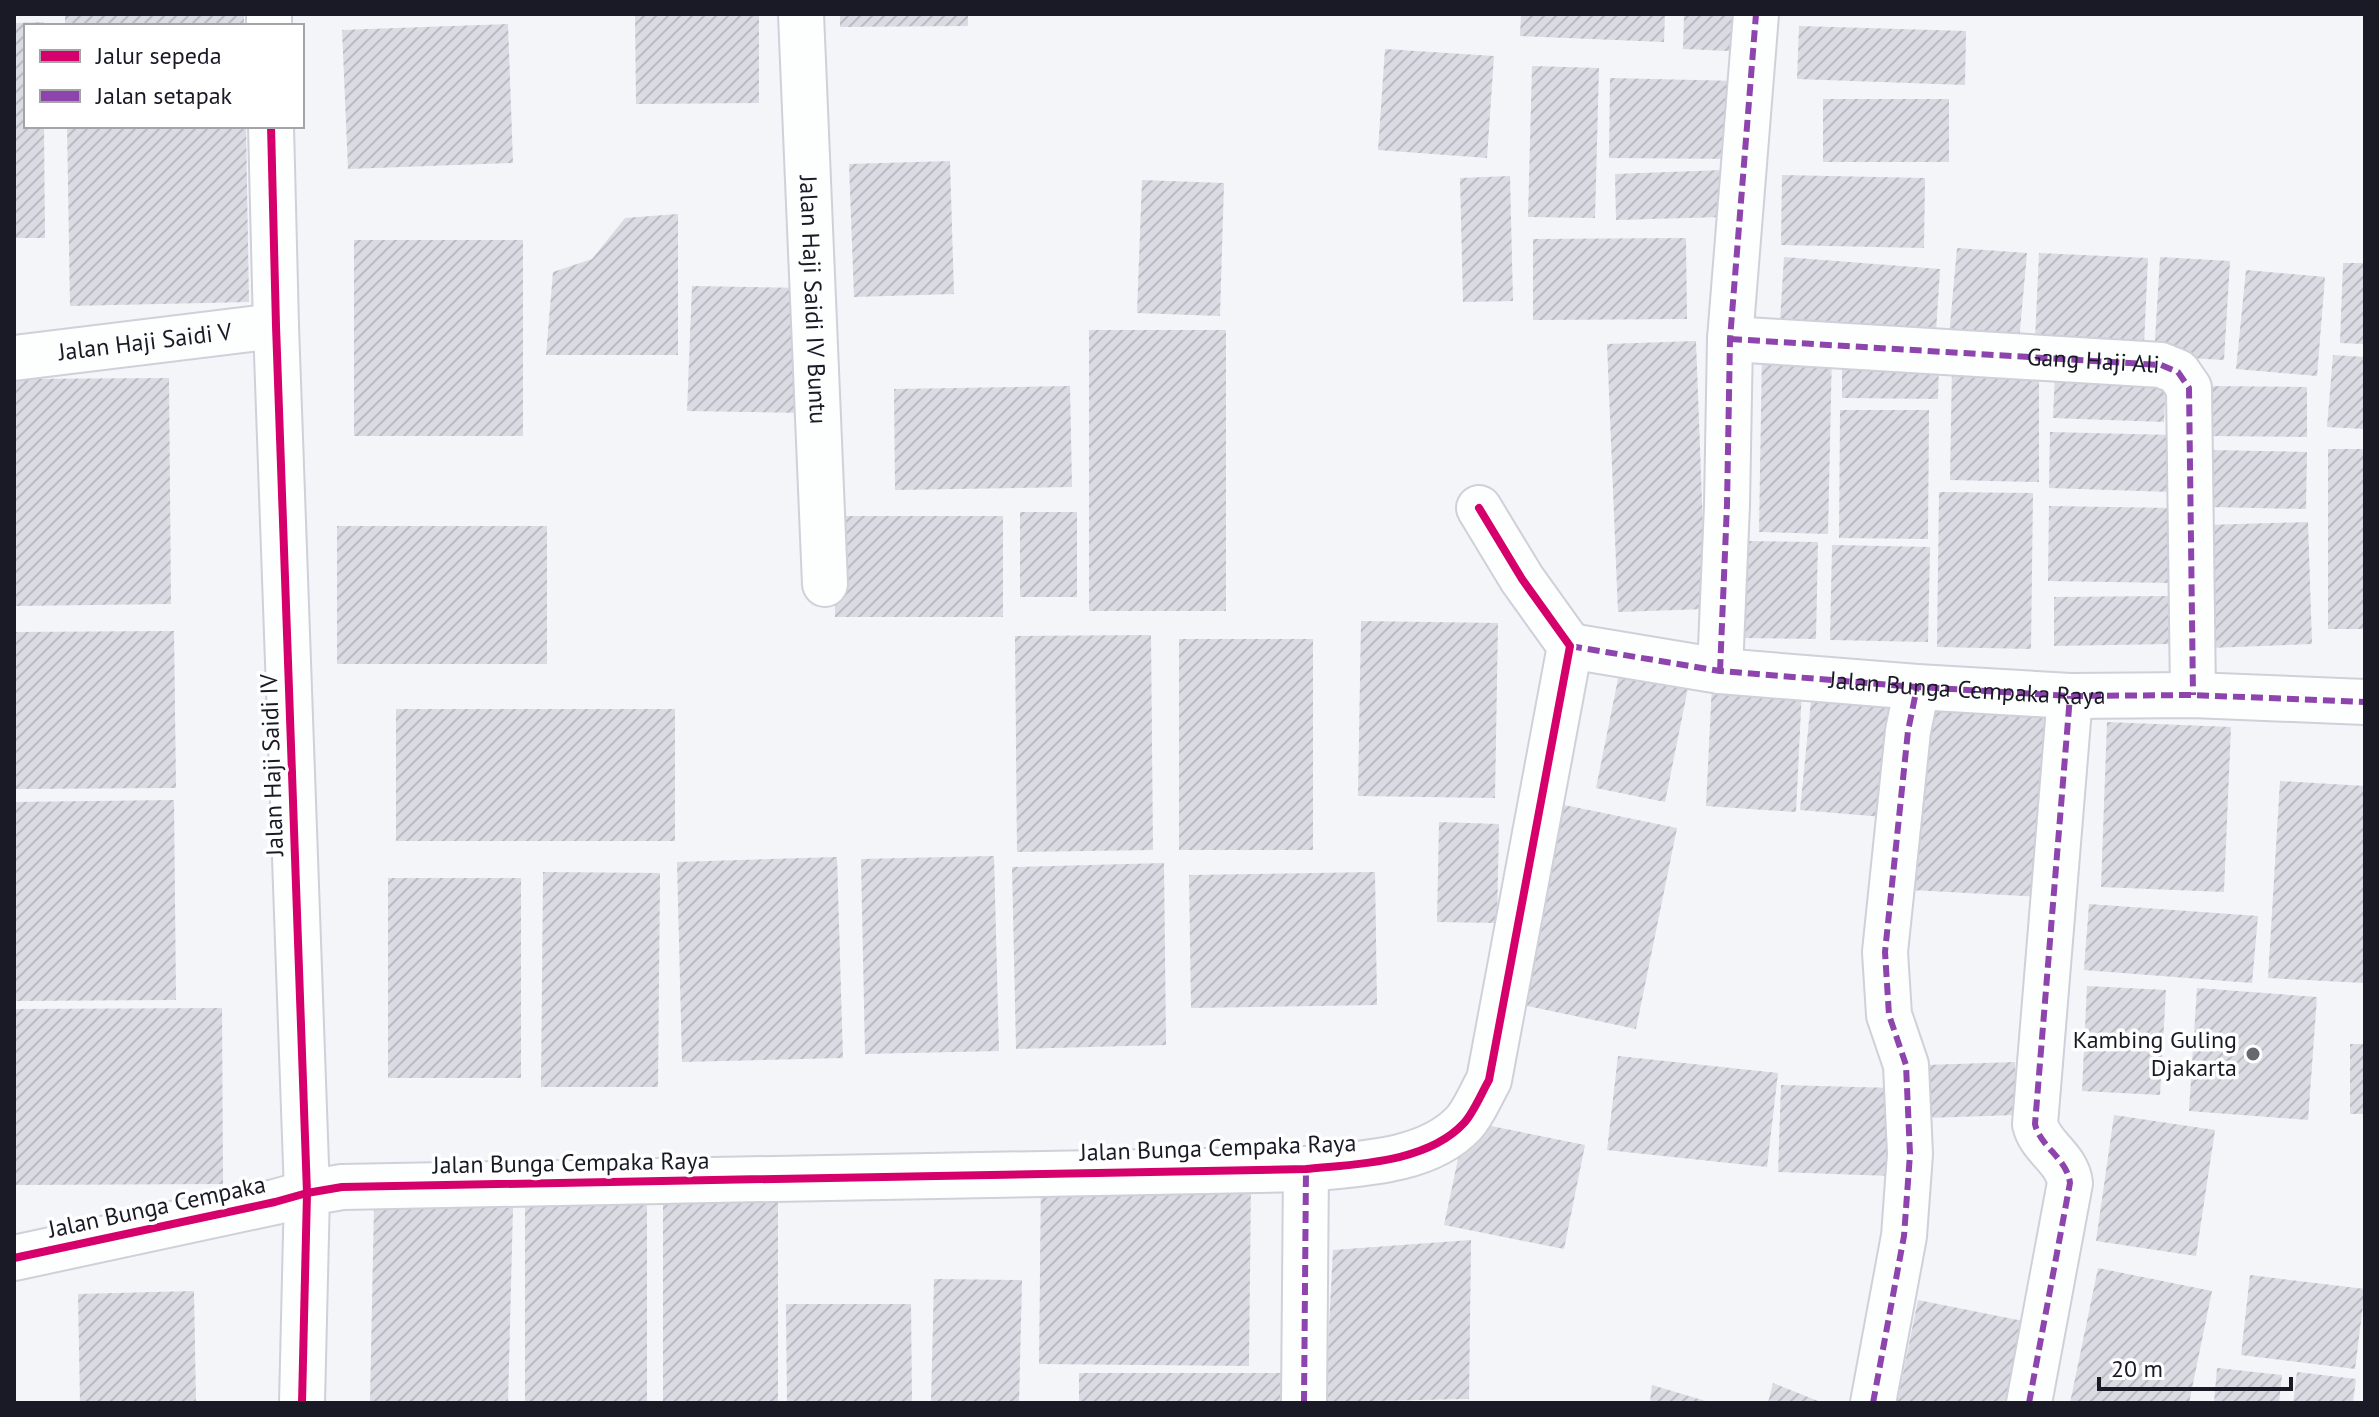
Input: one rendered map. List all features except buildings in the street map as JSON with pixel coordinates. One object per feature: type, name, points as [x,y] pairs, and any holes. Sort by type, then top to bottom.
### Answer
[{"type":"street","name":"Jalan Haji Saidi IV Buntu","points":[[801,14],[825,584]]},
{"type":"street","points":[[1720,671],[1730,339],[1756,14]]},
{"type":"street","name":"Jalan Haji Saidi IV","points":[[271,128],[307,1193],[302,1403]]},
{"type":"street","name":"Jalan Haji Saidi V","points":[[14,358],[276,326]]},
{"type":"street","name":"Gang Haji Ali","points":[[1730,339],[2161,365],[2178,372],[2189,388],[2193,695]]},
{"type":"street","points":[[1479,508],[1522,579],[1570,646]]},
{"type":"street","name":"Jalan Bunga Cempaka Raya","points":[[307,1193],[342,1187],[1306,1169],[1376,1162],[1435,1146],[1465,1123],[1489,1080],[1570,646],[1720,671],[1917,687],[2070,696],[2193,695],[2365,702]]},
{"type":"street","points":[[1873,1403],[1904,1236],[1910,1154],[1906,1065],[1889,1015],[1885,952],[1908,731],[1917,687]]},
{"type":"street","points":[[2029,1403],[2070,1183],[2066,1166],[2037,1133],[2035,1124],[2070,696]]},
{"type":"street","points":[[1304,1403],[1306,1169]]},
{"type":"street","name":"Jalan Bunga Cempaka","points":[[14,1258],[307,1193]]},
{"type":"marked path","points":[[1720,671],[1730,339],[1756,14]]},
{"type":"marked path","points":[[1730,339],[2161,365],[2178,372],[2189,388],[2193,695]]},
{"type":"marked path","points":[[1570,646],[1720,671],[1917,687],[2070,696],[2193,695],[2365,702]]},
{"type":"marked path","points":[[1873,1403],[1904,1236],[1910,1154],[1906,1065],[1889,1015],[1885,952],[1908,731],[1917,687]]},
{"type":"marked path","points":[[2029,1403],[2070,1183],[2064,1166],[2042,1139],[2035,1124],[2070,696]]},
{"type":"marked path","points":[[1304,1403],[1306,1169]]},
{"type":"cycle path","points":[[271,128],[307,1193],[302,1403]]},
{"type":"cycle path","points":[[14,1258],[342,1187],[1306,1169],[1390,1159],[1431,1146],[1464,1123],[1489,1080],[1570,646],[1522,579],[1479,508]]},
{"type":"place","name":"Kambing Guling Djakarta","points":[[2253,1054]]}]
